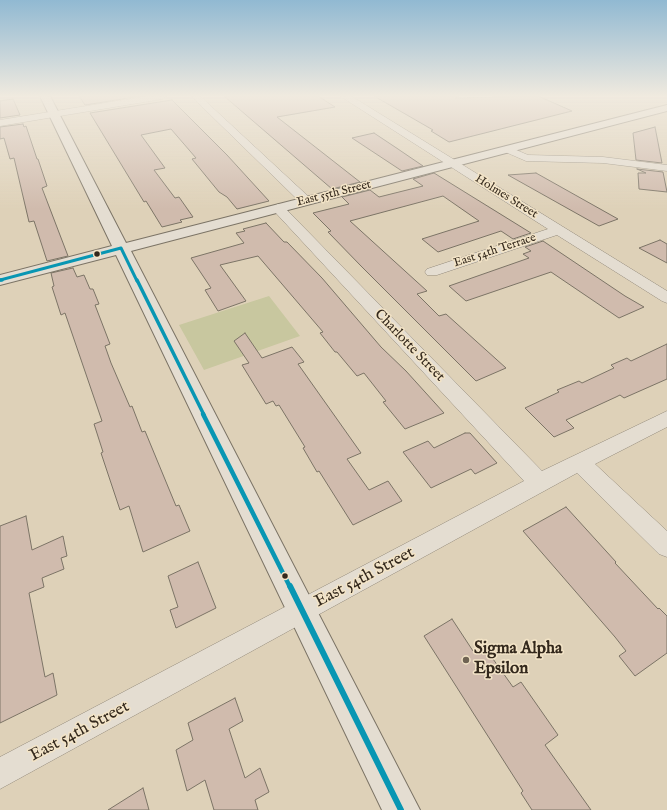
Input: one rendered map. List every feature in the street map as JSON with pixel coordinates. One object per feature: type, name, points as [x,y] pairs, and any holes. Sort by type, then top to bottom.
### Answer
[{"type":"main road","points":[[64,134],[401,810]]},
{"type":"main road","name":"East 55th Street","points":[[0,280],[568,134]]},
{"type":"street","points":[[235,134],[306,201]]},
{"type":"street","name":"Holmes Street","points":[[406,134],[667,298]]},
{"type":"street","points":[[506,150],[526,158],[603,160],[667,168]]},
{"type":"street","name":"Charlotte Street","points":[[278,208],[540,483]]},
{"type":"street","name":"East 54th Terrace","points":[[432,272],[559,230]]},
{"type":"street","name":"East 54th Street","points":[[0,774],[579,462],[667,418]]},
{"type":"street","points":[[579,462],[667,546]]},
{"type":"green space","points":[[269,296],[300,336],[204,370],[179,325]]},
{"type":"building","points":[[0,134],[29,134],[47,186],[42,188],[68,256],[47,261],[34,221],[29,222],[14,158],[10,159],[4,138],[0,139]]},
{"type":"building","points":[[103,134],[147,134],[141,135],[165,168],[154,170],[175,198],[179,197],[193,217],[180,220],[182,222],[162,227],[146,201],[144,202]]},
{"type":"building","points":[[175,134],[206,134],[269,201],[237,209],[227,197],[219,192],[192,159],[196,158]]},
{"type":"building","points":[[268,134],[298,134],[360,182],[332,189]]},
{"type":"building","points":[[375,134],[423,166],[402,171],[352,138]]},
{"type":"building","points":[[436,134],[482,134],[449,142]]},
{"type":"building","points":[[633,134],[656,134],[662,163],[636,160]]},
{"type":"building","points":[[637,169],[663,172],[667,192],[639,189],[638,173],[646,173]]},
{"type":"building","points":[[434,173],[531,233],[513,239],[501,231],[438,252],[422,239],[479,221],[443,196],[350,221],[427,291],[417,294],[439,316],[446,314],[506,368],[476,381],[328,232],[331,231],[313,213],[349,204],[342,197],[370,190],[379,197],[423,186],[413,179]]},
{"type":"building","points":[[536,173],[618,219],[599,226],[508,175]]},
{"type":"building","points":[[266,223],[322,278],[381,347],[406,371],[444,413],[405,429],[383,402],[386,401],[364,373],[357,376],[337,352],[335,352],[320,333],[323,332],[258,256],[220,265],[246,301],[218,311],[205,290],[211,288],[191,258],[244,243],[236,233],[245,231],[243,229]]},
{"type":"building","points":[[660,240],[667,244],[667,263],[639,248]]},
{"type":"building","points":[[543,241],[644,307],[619,318],[551,272],[466,301],[449,286],[529,258],[523,254],[531,251],[525,247]]},
{"type":"building","points":[[73,268],[77,277],[84,275],[90,289],[93,289],[99,304],[95,305],[110,344],[105,346],[111,363],[130,407],[132,406],[142,432],[145,431],[176,506],[179,505],[190,531],[143,552],[129,506],[120,510],[101,453],[103,452],[94,424],[102,421],[65,313],[61,315],[52,287],[54,286],[51,273]]},
{"type":"building","points":[[245,333],[262,358],[292,347],[304,362],[298,364],[361,453],[347,459],[369,490],[388,481],[402,501],[353,525],[319,471],[317,472],[303,448],[305,447],[279,405],[276,406],[273,401],[266,404],[242,365],[249,363],[234,341]]},
{"type":"building","points":[[667,344],[667,379],[624,398],[620,395],[566,420],[574,428],[554,437],[525,408],[559,392],[557,390],[579,381],[582,383],[614,368],[611,365],[627,358],[631,361]]},
{"type":"building","points":[[465,433],[470,433],[497,463],[475,474],[471,469],[431,488],[403,452],[428,441],[434,448]]},
{"type":"building","points":[[566,507],[616,562],[615,563],[658,609],[659,608],[667,616],[667,653],[635,676],[619,656],[626,651],[523,531]]},
{"type":"building","points":[[26,516],[32,550],[63,536],[67,556],[61,558],[64,569],[42,578],[44,587],[29,593],[45,677],[53,673],[57,695],[0,723],[0,526]]},
{"type":"building","points":[[198,562],[216,608],[176,628],[170,610],[178,607],[168,576]]},
{"type":"building","points":[[452,619],[473,651],[483,645],[513,687],[521,682],[558,735],[545,745],[591,810],[532,810],[521,793],[523,791],[424,636]]},
{"type":"building","points":[[235,698],[243,721],[229,729],[245,778],[260,768],[269,792],[255,800],[258,810],[214,810],[205,780],[187,791],[176,750],[193,740],[188,723]]},
{"type":"building","points":[[143,788],[149,810],[108,810]]},
{"type":"transit line","points":[[121,248],[401,810]]},
{"type":"transit line","points":[[0,280],[121,248]]},
{"type":"place","name":"Sigma Alpha Epsilon","points":[[466,660]]}]
